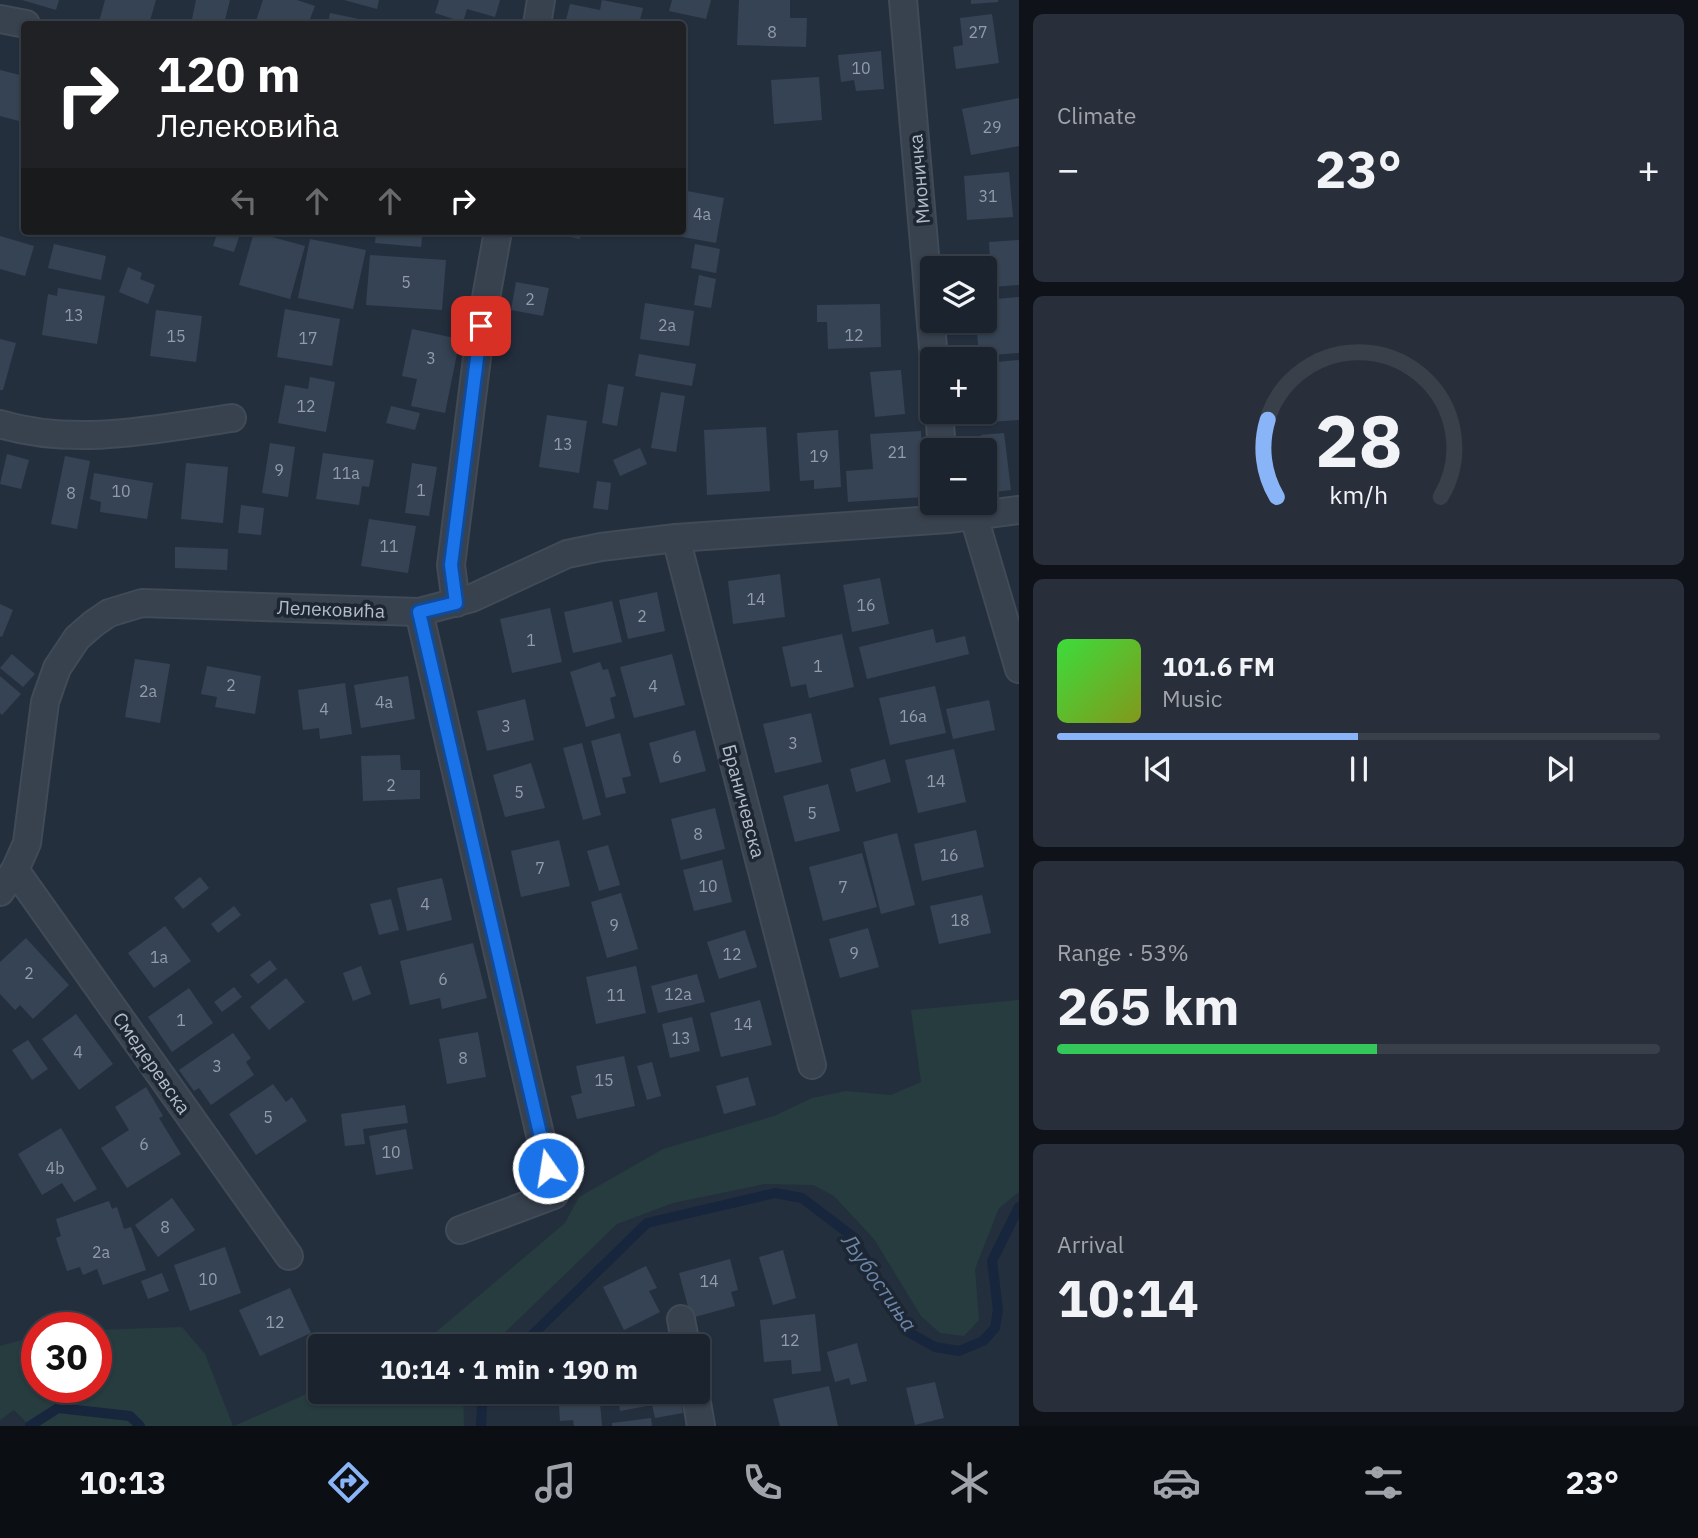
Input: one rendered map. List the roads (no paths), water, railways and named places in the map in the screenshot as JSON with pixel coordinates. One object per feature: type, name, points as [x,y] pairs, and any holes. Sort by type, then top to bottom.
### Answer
[{"type":"street","points":[[538,21],[541,0]]},
{"type":"street","name":"Мионичка","points":[[903,0],[933,347]]},
{"type":"street","points":[[0,19],[21,23]]},
{"type":"street","points":[[456,603],[451,565],[481,326],[497,235]]},
{"type":"street","points":[[0,424],[74,436],[232,418]]},
{"type":"street","name":"Лелековића","points":[[997,511],[1019,510]]},
{"type":"street","name":"Лелековића","points":[[0,892],[15,870],[27,843],[45,702],[57,668],[77,638],[109,613],[142,603],[419,612],[456,603],[567,554],[676,538],[934,515]]},
{"type":"street","points":[[957,515],[1019,669]]},
{"type":"street","name":"Браничевска","points":[[676,538],[812,1065]]},
{"type":"street","points":[[419,612],[554,1195],[460,1230]]},
{"type":"street","name":"Смедеревска","points":[[15,870],[289,1256]]},
{"type":"street","points":[[681,1319],[684,1334]]},
{"type":"street","points":[[697,1404],[701,1426]]},
{"type":"waterway","name":"Љубостиња","points":[[533,1334],[647,1223],[775,1193],[802,1198],[852,1236],[910,1333],[935,1347],[959,1351],[983,1341],[995,1328],[998,1310],[992,1261],[1019,1207]]},
{"type":"waterway","name":"Љубостиња","points":[[481,1426],[483,1404]]},
{"type":"waterway","name":"Љубостиња","points":[[30,1426],[58,1408],[130,1416],[140,1426]]}]
